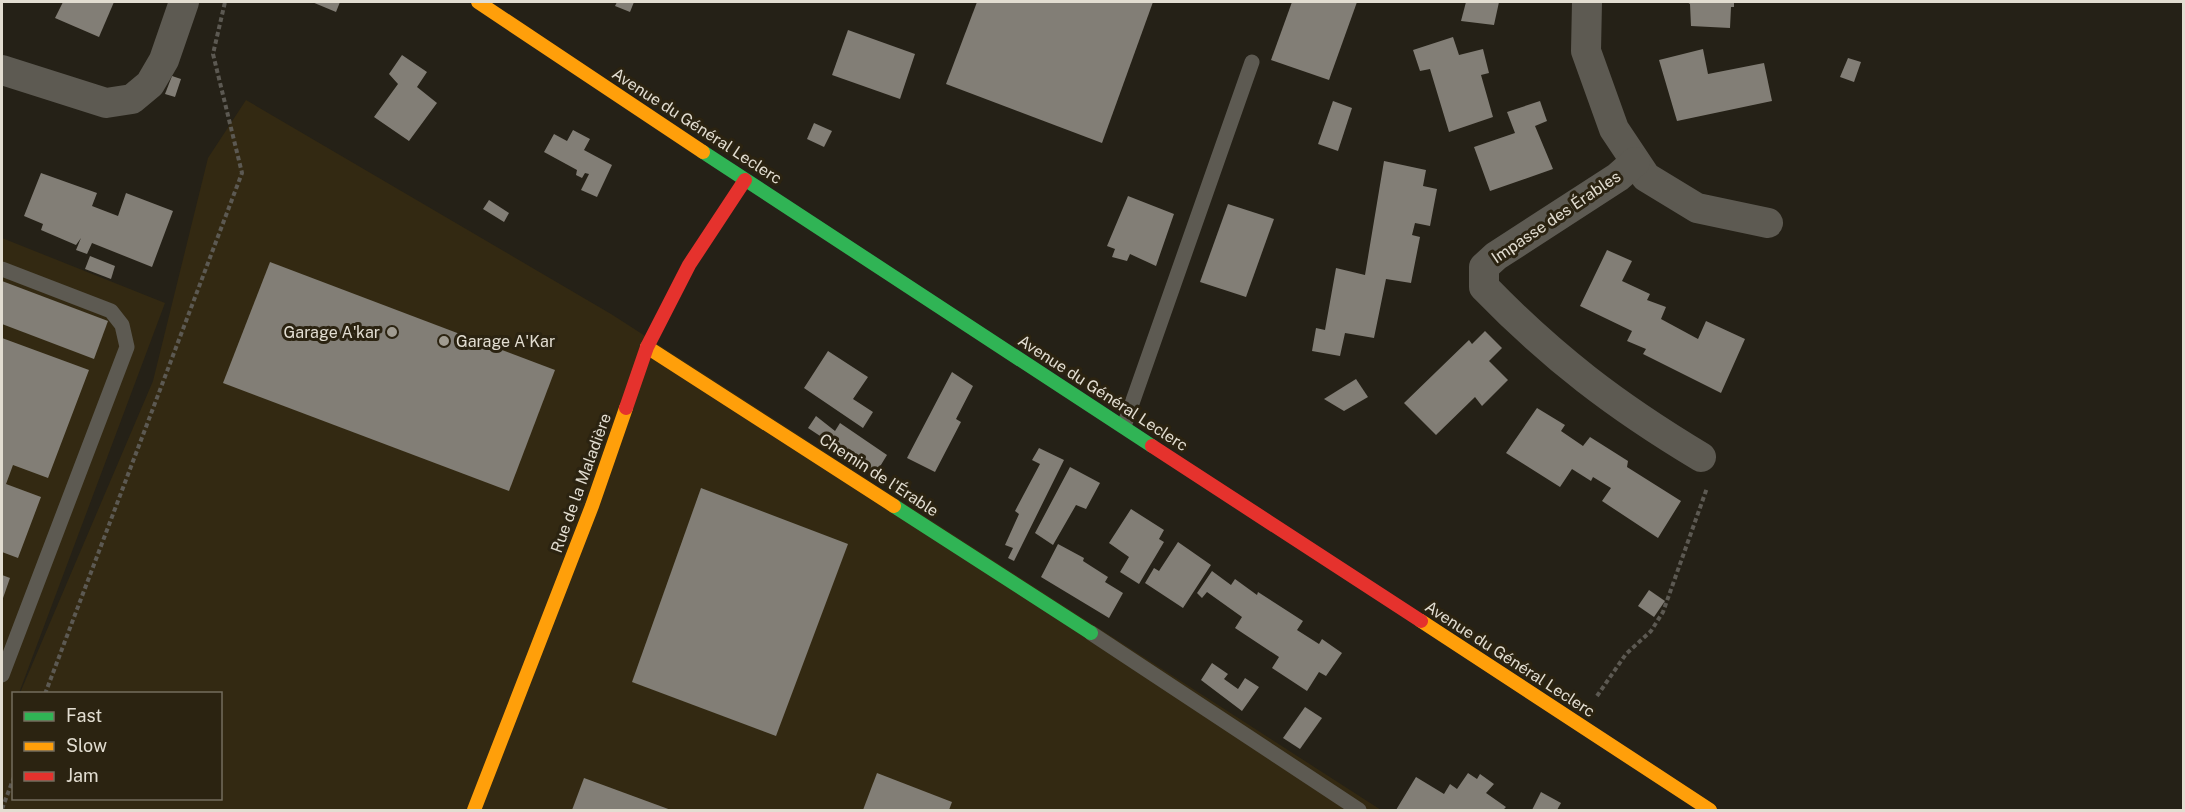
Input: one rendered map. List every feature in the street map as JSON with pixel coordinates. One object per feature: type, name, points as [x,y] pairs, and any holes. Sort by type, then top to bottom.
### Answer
[{"type":"main road","name":"Avenue du Général Leclerc","points":[[478,2],[745,180],[1710,810]]},
{"type":"main road","name":"Rue de la Maladière","points":[[474,810],[592,507],[647,346],[689,265],[745,180]]},
{"type":"main road","name":"Chemin de l'Érable","points":[[647,346],[1091,633]]},
{"type":"street","points":[[2,70],[106,103],[132,99],[150,84],[164,60],[184,2]]},
{"type":"street","points":[[1587,2],[1586,51],[1614,129],[1646,177],[1697,208],[1768,223]]},
{"type":"street","name":"Impasse des Érables","points":[[1635,162],[1618,177],[1496,256],[1484,267],[1484,287],[1527,331],[1596,389],[1643,422],[1701,457]]},
{"type":"lane","points":[[1124,426],[1252,62]]},
{"type":"lane","points":[[2,269],[111,311],[122,325],[127,347],[2,675]]},
{"type":"lane","points":[[1091,633],[1359,810]]},
{"type":"path","points":[[45,692],[242,173],[213,54],[225,2]]},
{"type":"path","points":[[1578,724],[1626,654],[1651,631],[1663,612],[1710,482],[1701,457]]},
{"type":"path","points":[[2,808],[12,782]]},
{"type":"shaded area","points":[[246,100],[611,314],[1381,810],[2,810],[2,238],[165,303],[19,692],[12,692],[12,800],[222,800],[222,692],[20,692],[153,381],[208,158]]},
{"type":"building","points":[[63,2],[114,2],[99,37],[55,18]]},
{"type":"building","points":[[312,2],[340,2],[336,12]]},
{"type":"building","points":[[617,2],[634,2],[630,12],[615,6]]},
{"type":"building","points":[[977,2],[1153,2],[1102,143],[946,84]]},
{"type":"building","points":[[1292,2],[1357,2],[1329,80],[1271,60]]},
{"type":"building","points":[[1466,2],[1499,2],[1494,25],[1461,21]]},
{"type":"building","points":[[1687,2],[1734,2],[1734,7],[1731,7],[1730,28],[1691,26],[1690,4]]},
{"type":"building","points":[[848,30],[915,54],[900,99],[832,75]]},
{"type":"building","points":[[1453,37],[1459,55],[1483,49],[1489,73],[1481,75],[1493,117],[1449,132],[1430,69],[1420,71],[1413,50]]},
{"type":"building","points":[[1703,49],[1708,74],[1764,63],[1772,101],[1677,121],[1659,60]]},
{"type":"building","points":[[402,55],[427,72],[417,87],[437,103],[409,141],[374,117],[398,84],[389,74]]},
{"type":"building","points":[[1848,58],[1861,62],[1854,82],[1840,77]]},
{"type":"building","points":[[172,76],[181,79],[175,97],[165,94]]},
{"type":"building","points":[[1333,101],[1352,108],[1338,151],[1318,144]]},
{"type":"building","points":[[1540,101],[1547,121],[1535,126],[1553,169],[1490,191],[1474,147],[1515,133],[1507,112]]},
{"type":"building","points":[[814,123],[832,131],[824,147],[807,139]]},
{"type":"building","points":[[573,130],[590,139],[584,150],[612,165],[597,197],[581,190],[589,174],[585,173],[582,178],[576,175],[577,170],[544,152],[554,134],[567,141]]},
{"type":"building","points":[[1384,161],[1426,170],[1423,186],[1437,189],[1430,226],[1415,223],[1412,235],[1420,237],[1411,283],[1386,279],[1374,338],[1345,333],[1340,356],[1312,351],[1316,328],[1325,330],[1336,268],[1365,275]]},
{"type":"building","points":[[41,173],[97,193],[92,206],[118,216],[126,193],[173,211],[152,267],[92,243],[87,254],[76,250],[81,238],[76,245],[41,230],[43,224],[24,216]]},
{"type":"building","points":[[1128,196],[1174,214],[1156,266],[1130,254],[1127,261],[1112,257],[1115,249],[1107,246]]},
{"type":"building","points":[[489,200],[509,213],[504,222],[483,209]]},
{"type":"building","points":[[1228,204],[1274,219],[1246,297],[1200,282]]},
{"type":"building","points":[[1607,250],[1632,261],[1622,281],[1650,294],[1647,300],[1666,307],[1661,319],[1698,339],[1706,321],[1745,339],[1721,393],[1643,354],[1646,349],[1627,341],[1632,331],[1580,306]]},
{"type":"building","points":[[90,256],[115,266],[111,279],[85,269]]},
{"type":"building","points":[[270,262],[555,370],[509,491],[223,383]]},
{"type":"building","points":[[2,281],[108,321],[94,359],[2,324]]},
{"type":"building","points":[[1485,331],[1502,348],[1489,361],[1508,380],[1482,406],[1475,397],[1436,435],[1404,403],[1469,340],[1472,344]]},
{"type":"building","points":[[2,338],[89,370],[48,478],[13,465],[6,484],[41,497],[18,558],[2,552]]},
{"type":"building","points":[[828,351],[868,377],[853,399],[873,412],[863,428],[804,388]]},
{"type":"building","points":[[952,372],[973,386],[956,419],[961,422],[935,472],[907,458]]},
{"type":"building","points":[[1356,379],[1368,397],[1344,411],[1324,399]]},
{"type":"building","points":[[1537,408],[1565,425],[1561,431],[1583,446],[1590,437],[1628,461],[1627,467],[1681,501],[1658,538],[1602,501],[1611,488],[1593,477],[1591,481],[1572,469],[1560,487],[1506,453]]},
{"type":"building","points":[[816,416],[835,431],[840,423],[887,455],[876,473],[808,428]]},
{"type":"building","points":[[1039,448],[1064,460],[1014,561],[1008,558],[1013,548],[1005,545],[1019,514],[1015,511],[1040,464],[1032,460]]},
{"type":"building","points":[[1070,467],[1100,483],[1086,509],[1076,505],[1053,545],[1035,533]]},
{"type":"building","points":[[701,488],[848,544],[776,736],[632,682]]},
{"type":"building","points":[[1131,509],[1164,530],[1159,539],[1164,542],[1139,584],[1120,572],[1129,557],[1109,543]]},
{"type":"building","points":[[1178,542],[1211,565],[1183,608],[1145,583],[1154,568],[1159,571]]},
{"type":"building","points":[[1058,544],[1084,558],[1083,561],[1108,577],[1105,582],[1123,593],[1109,618],[1041,577]]},
{"type":"building","points":[[1212,571],[1231,585],[1235,579],[1257,595],[1258,592],[1303,621],[1297,630],[1319,644],[1322,639],[1342,653],[1326,676],[1319,672],[1307,691],[1272,668],[1279,657],[1235,628],[1242,617],[1207,592],[1202,598],[1197,593]]},
{"type":"building","points":[[2,575],[10,578],[2,601]]},
{"type":"building","points":[[1649,590],[1665,601],[1654,617],[1638,606]]},
{"type":"building","points":[[1212,663],[1228,674],[1224,679],[1238,689],[1245,678],[1259,687],[1242,711],[1201,680]]},
{"type":"building","points":[[1305,707],[1322,718],[1300,749],[1283,738]]},
{"type":"building","points":[[877,773],[952,802],[949,810],[863,810]]},
{"type":"building","points":[[1468,773],[1477,779],[1480,774],[1494,784],[1486,793],[1506,807],[1503,810],[1396,810],[1416,777],[1444,794],[1450,784],[1457,789]]},
{"type":"building","points":[[584,778],[671,810],[572,810]]},
{"type":"building","points":[[1541,792],[1561,803],[1557,810],[1532,810]]},
{"type":"traffic: fast","points":[[703,152],[1152,446]]},
{"type":"traffic: fast","points":[[894,506],[1091,633]]},
{"type":"traffic: slow","points":[[478,2],[703,152]]},
{"type":"traffic: slow","points":[[647,347],[894,506]]},
{"type":"traffic: slow","points":[[474,810],[592,506],[626,408]]},
{"type":"traffic: slow","points":[[1421,621],[1710,810]]},
{"type":"traffic: jam","points":[[626,408],[647,347],[689,265],[745,180]]},
{"type":"traffic: jam","points":[[1152,446],[1421,621]]},
{"type":"place","name":"Garage A'kar","points":[[392,332]]},
{"type":"place","name":"Garage A'Kar","points":[[444,341]]}]
